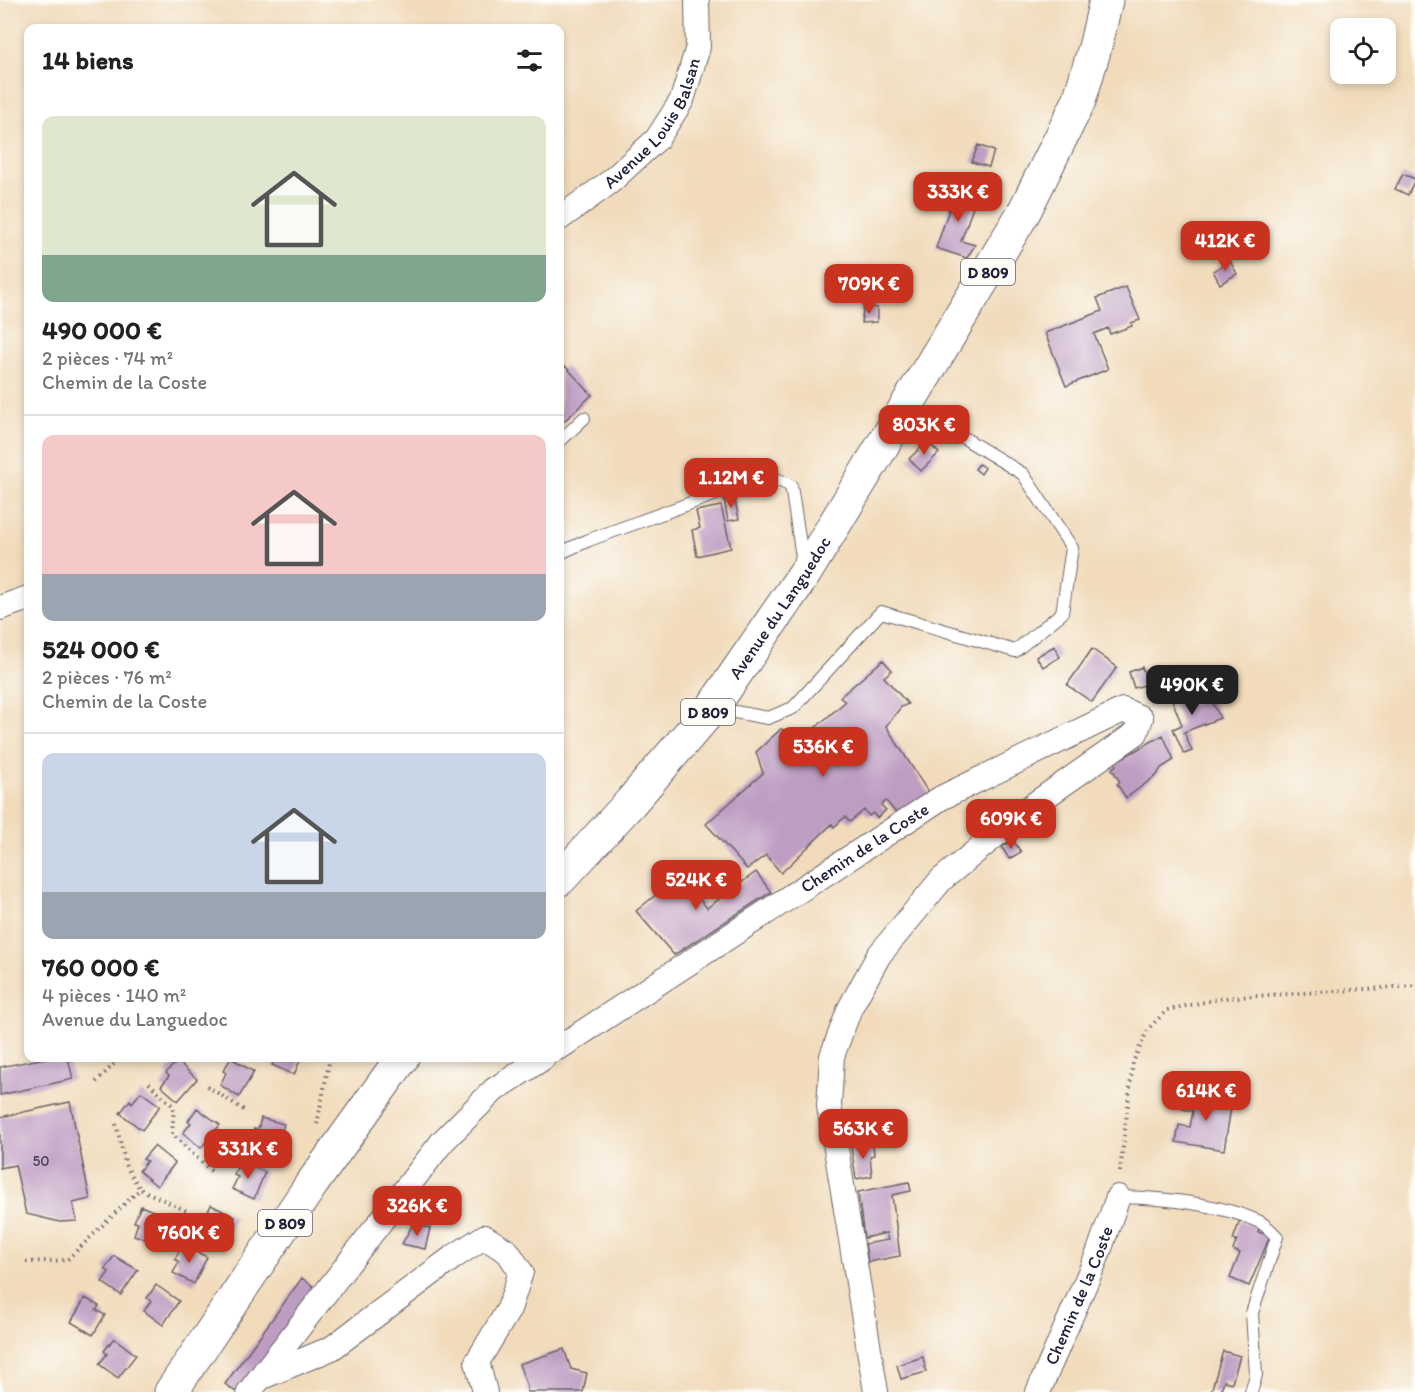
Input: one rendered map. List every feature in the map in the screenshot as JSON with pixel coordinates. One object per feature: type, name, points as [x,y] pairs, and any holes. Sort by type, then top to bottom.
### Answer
[{"type":"main road","name":"D 809","points":[[909,404],[1024,212],[1054,154],[1078,100],[1096,44],[1106,0]]},
{"type":"main road","name":"Avenue du Languedoc","points":[[564,875],[631,802],[712,708],[806,573],[909,404]]},
{"type":"main road","name":"D 809","points":[[171,1392],[311,1185],[399,1062]]},
{"type":"street","name":"Avenue Louis Balsan","points":[[564,215],[610,182],[657,139],[682,100],[698,47],[698,0]]},
{"type":"street","points":[[0,608],[24,599]]},
{"type":"street","name":"Chemin de la Coste","points":[[564,1044],[941,798],[1123,711],[1142,717],[1136,733],[1029,808],[941,880],[879,955],[850,1008],[832,1056],[829,1106],[876,1392]]},
{"type":"street","points":[[254,1385],[442,1142],[494,1090],[537,1062]]},
{"type":"street","name":"Chemin de la Coste","points":[[1038,1392],[1098,1254],[1118,1197]]},
{"type":"street","points":[[254,1385],[332,1348],[452,1258],[484,1238],[508,1252],[521,1272],[509,1309],[477,1362],[485,1392]]},
{"type":"lane","points":[[712,708],[768,718],[793,708],[881,612],[1015,651],[1062,613],[1072,548],[1023,474],[909,404]]},
{"type":"lane","points":[[564,437],[584,418]]},
{"type":"lane","points":[[564,551],[768,475],[791,486],[806,573]]},
{"type":"lane","points":[[1118,1197],[1149,1198],[1220,1210],[1262,1222],[1277,1237],[1252,1313],[1256,1376],[1251,1392]]},
{"type":"path","points":[[1118,1197],[1133,1062],[1148,1029],[1167,1010],[1223,998],[1415,986]]},
{"type":"path","points":[[96,1082],[116,1062]]},
{"type":"path","points":[[149,1083],[174,1107],[172,1134],[212,1172]]},
{"type":"path","points":[[207,1086],[246,1112]]},
{"type":"path","points":[[116,1124],[126,1166],[140,1189],[189,1212]]},
{"type":"path","points":[[26,1262],[67,1260],[140,1189]]},
{"type":"building","points":[[978,145],[994,151],[989,167],[972,162]]},
{"type":"building","points":[[1403,174],[1415,179],[1408,195],[1395,189]]},
{"type":"building","points":[[958,183],[976,189],[973,195],[977,196],[961,241],[975,245],[967,258],[936,248]]},
{"type":"building","points":[[1230,261],[1237,274],[1220,284],[1213,271]]},
{"type":"building","points":[[1126,287],[1140,320],[1131,323],[1132,326],[1110,334],[1108,328],[1094,334],[1108,369],[1066,386],[1045,333],[1102,311],[1097,298]]},
{"type":"building","points":[[864,305],[877,308],[877,322],[861,323]]},
{"type":"building","points":[[564,367],[592,395],[564,421]]},
{"type":"building","points":[[927,441],[939,453],[921,471],[909,459]]},
{"type":"building","points":[[979,464],[985,468],[981,474],[975,469]]},
{"type":"building","points":[[734,496],[739,519],[728,521],[724,499]]},
{"type":"building","points":[[721,506],[731,548],[697,556],[692,530],[700,528],[696,511]]},
{"type":"building","points":[[1054,646],[1060,657],[1043,667],[1036,657]]},
{"type":"building","points":[[1092,649],[1117,667],[1092,702],[1067,685]]},
{"type":"building","points":[[883,660],[892,670],[884,677],[908,704],[901,707],[886,726],[930,795],[898,815],[886,801],[881,805],[886,810],[877,818],[873,813],[869,816],[864,810],[850,822],[845,817],[834,827],[832,824],[781,873],[766,855],[747,869],[706,824],[763,773],[756,752],[781,729],[802,739],[845,702],[840,697]]},
{"type":"building","points":[[1142,667],[1148,684],[1134,688],[1129,672]]},
{"type":"building","points":[[1184,689],[1191,706],[1210,697],[1220,718],[1184,732],[1192,751],[1184,754],[1173,729],[1182,725],[1170,695]]},
{"type":"building","points":[[1163,735],[1174,760],[1126,798],[1117,784],[1120,782],[1112,769],[1116,765],[1115,762]]},
{"type":"building","points":[[1013,840],[1021,852],[1009,859],[1002,847]]},
{"type":"building","points":[[756,872],[771,892],[674,955],[636,911],[679,876],[707,908]]},
{"type":"building","points":[[25,1062],[69,1062],[73,1079],[0,1095],[0,1067]]},
{"type":"building","points":[[178,1062],[197,1079],[178,1101],[161,1086],[169,1076],[166,1073]]},
{"type":"building","points":[[229,1062],[238,1062],[254,1072],[239,1097],[220,1085],[226,1073],[223,1071]]},
{"type":"building","points":[[274,1062],[299,1062],[294,1075],[272,1065]]},
{"type":"building","points":[[141,1092],[160,1106],[142,1130],[120,1113],[130,1100],[132,1103]]},
{"type":"building","points":[[1185,1094],[1232,1102],[1224,1150],[1176,1142],[1179,1125],[1190,1127],[1193,1111],[1182,1109]]},
{"type":"building","points":[[70,1102],[90,1199],[73,1203],[77,1221],[60,1222],[26,1214],[15,1165],[0,1168],[0,1117]]},
{"type":"building","points":[[197,1108],[220,1125],[201,1148],[183,1133],[191,1123],[188,1121]]},
{"type":"building","points":[[261,1118],[284,1124],[276,1153],[250,1145],[254,1129],[258,1130]]},
{"type":"building","points":[[873,1143],[874,1155],[870,1156],[872,1176],[856,1179],[851,1146]]},
{"type":"building","points":[[154,1146],[175,1163],[157,1186],[139,1171],[147,1161],[143,1159]]},
{"type":"building","points":[[240,1161],[265,1172],[254,1199],[232,1189],[238,1177],[234,1175]]},
{"type":"building","points":[[909,1182],[911,1191],[892,1195],[900,1256],[868,1262],[865,1244],[888,1240],[886,1233],[864,1238],[858,1192]]},
{"type":"building","points":[[211,1205],[235,1217],[223,1243],[202,1233],[208,1222],[204,1220]]},
{"type":"building","points":[[141,1206],[167,1217],[156,1243],[134,1235],[138,1223],[134,1222]]},
{"type":"building","points":[[1240,1220],[1260,1228],[1258,1232],[1270,1236],[1249,1286],[1230,1278],[1240,1253],[1233,1250],[1237,1240],[1233,1240]]},
{"type":"building","points":[[413,1224],[430,1228],[425,1249],[402,1244]]},
{"type":"building","points":[[182,1245],[207,1257],[194,1284],[173,1273],[179,1262],[175,1259]]},
{"type":"building","points":[[114,1256],[138,1270],[121,1295],[102,1282],[109,1272],[105,1269]]},
{"type":"building","points":[[302,1278],[319,1291],[242,1392],[236,1392],[225,1384]]},
{"type":"building","points":[[156,1285],[179,1301],[163,1325],[144,1311],[151,1301],[147,1298]]},
{"type":"building","points":[[85,1298],[99,1306],[96,1310],[105,1315],[93,1335],[71,1322]]},
{"type":"building","points":[[114,1338],[136,1355],[118,1378],[99,1364],[107,1354],[104,1351]]},
{"type":"building","points":[[564,1349],[571,1369],[587,1373],[583,1392],[527,1392],[519,1364]]},
{"type":"building","points":[[1223,1351],[1240,1356],[1232,1383],[1224,1381],[1220,1392],[1211,1392]]},
{"type":"building","points":[[923,1357],[926,1372],[901,1379],[897,1365]]}]
